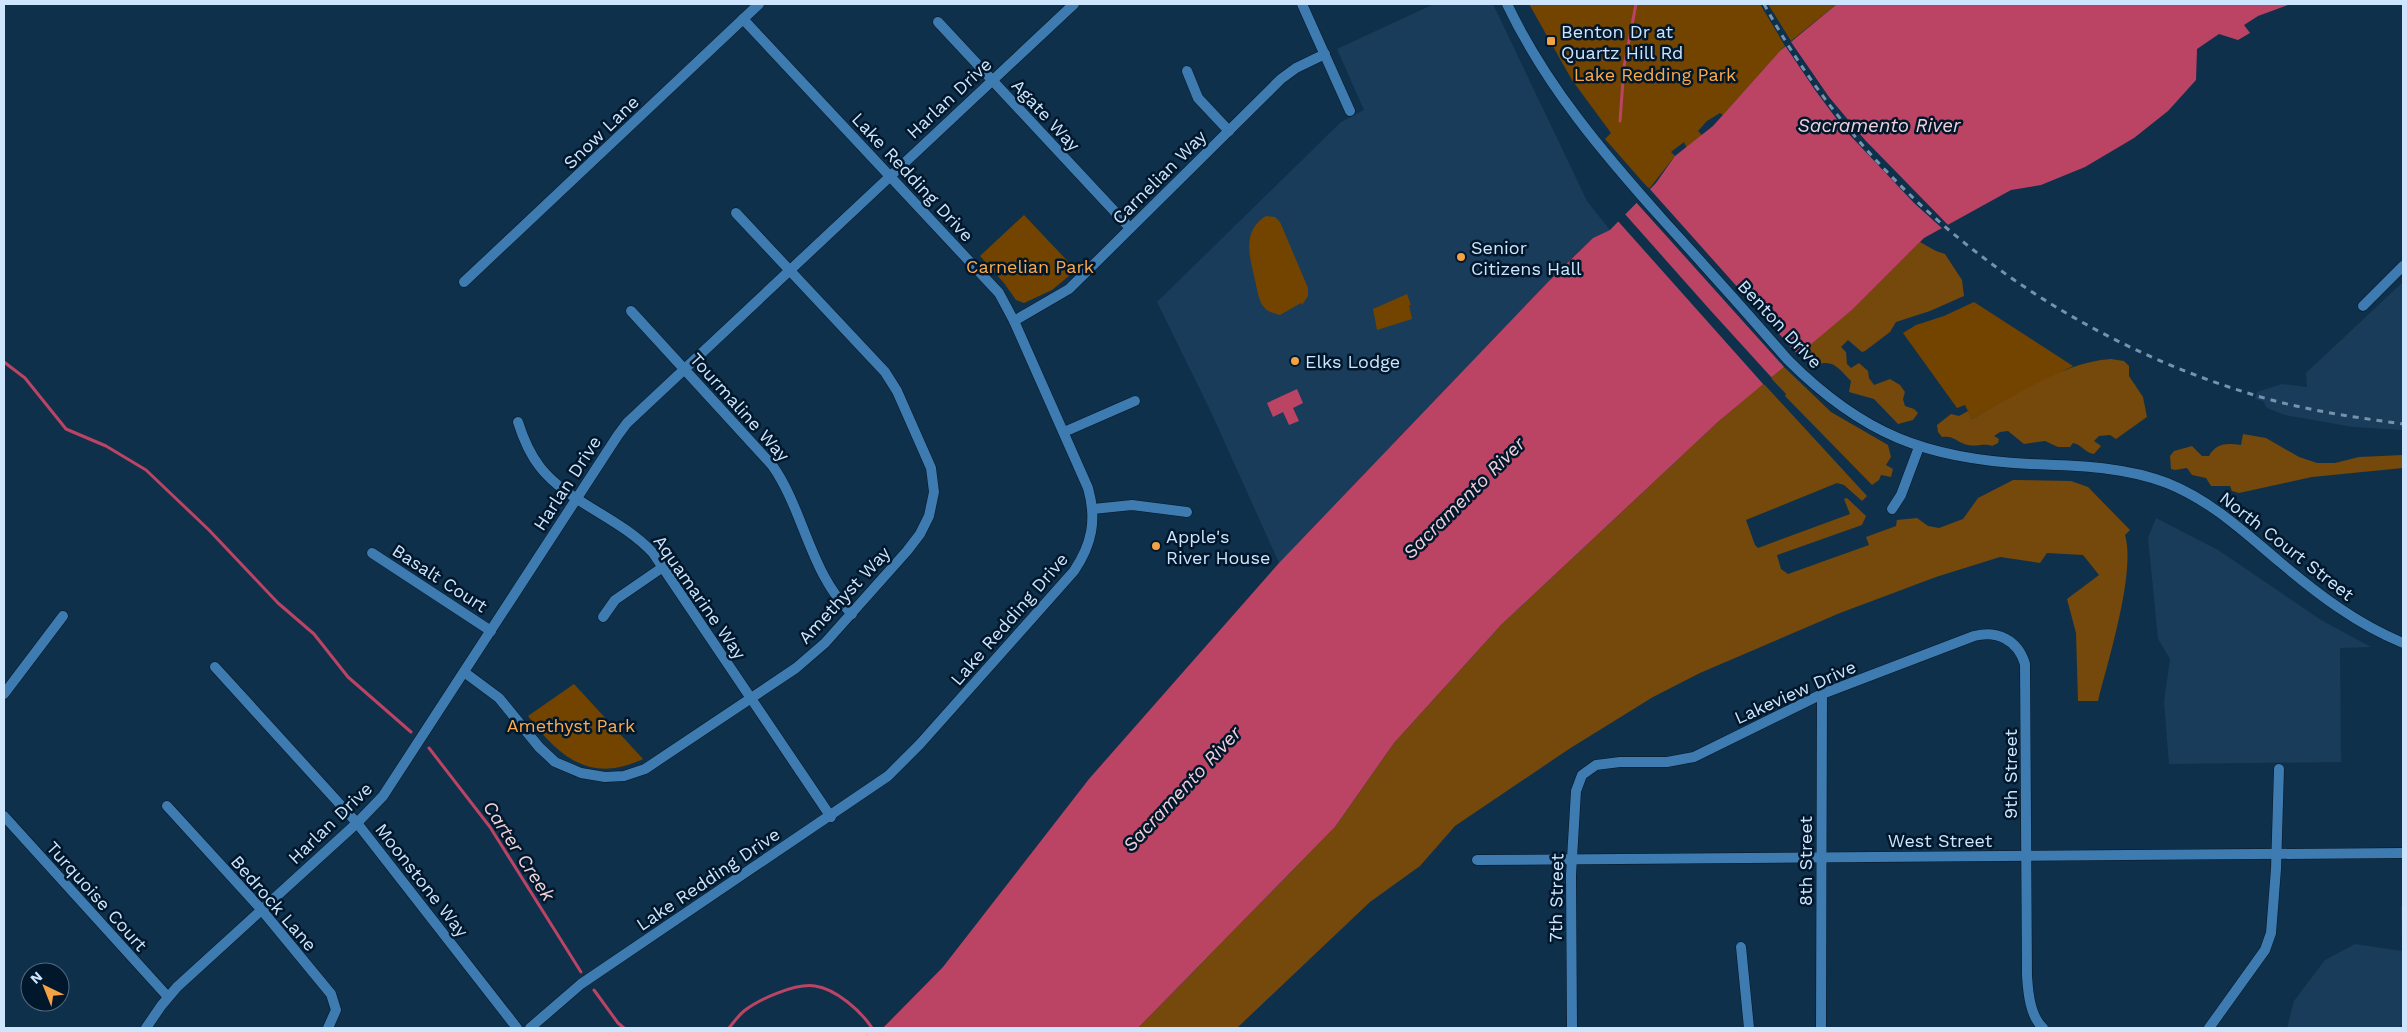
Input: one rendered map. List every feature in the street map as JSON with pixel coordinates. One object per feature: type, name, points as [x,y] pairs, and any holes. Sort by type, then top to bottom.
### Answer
[{"type":"street","name":"Snow Lane","points":[[464,282],[759,4]]},
{"type":"street","name":"Harlan Drive","points":[[146,1028],[168,997],[261,909],[357,823],[383,796],[622,430],[684,369],[1074,4]]},
{"type":"street","points":[[1302,4],[1350,111]]},
{"type":"street","name":"Benton Drive","points":[[1507,4],[1541,67],[1616,167],[1788,360],[1812,382],[1864,422],[1919,447],[1956,457],[1984,461],[2094,467],[2149,476]]},
{"type":"street","name":"Lake Redding Drive","points":[[530,1028],[581,984],[879,784],[901,764],[1074,572],[1090,540],[1093,525],[1088,488],[1014,321],[994,288],[743,19]]},
{"type":"street","name":"Agate Way","points":[[938,22],[1130,228]]},
{"type":"street","name":"Carnelian Way","points":[[1014,321],[1064,294],[1288,74],[1325,54]]},
{"type":"street","points":[[1187,71],[1198,98],[1229,131]]},
{"type":"street","name":"Amethyst Way","points":[[464,672],[500,698],[538,747],[550,758],[565,768],[596,776],[619,777],[645,769],[805,661],[852,614],[920,534],[932,506],[933,475],[922,445],[888,376],[736,213]]},
{"type":"street","points":[[2363,306],[2403,266]]},
{"type":"street","name":"Tourmaline Way","points":[[631,311],[763,453],[779,475],[825,577],[838,600],[852,614]]},
{"type":"street","points":[[1064,432],[1134,401]]},
{"type":"street","name":"Aquamarine Way","points":[[518,422],[527,447],[539,466],[549,477],[643,542],[663,567],[831,817]]},
{"type":"street","points":[[1892,509],[1901,495],[1919,447]]},
{"type":"street","name":"North Court Street","points":[[2149,476],[2198,497],[2219,510],[2337,607],[2359,621],[2403,643]]},
{"type":"street","points":[[1092,509],[1132,505],[1187,512]]},
{"type":"street","name":"Basalt Court","points":[[372,553],[491,631]]},
{"type":"street","points":[[603,617],[615,600],[663,567]]},
{"type":"street","points":[[4,694],[63,616]]},
{"type":"street","name":"Lakeview Drive","points":[[1586,771],[1596,765],[1607,763],[1656,763],[1694,757],[1822,694],[1974,636],[1999,635],[2014,645]]},
{"type":"street","name":"9th Street","points":[[2014,645],[2022,654],[2025,671],[2028,990],[2038,1027]]},
{"type":"street","name":"Moonstone Way","points":[[215,667],[357,823],[518,1028]]},
{"type":"street","name":"8th Street","points":[[1821,1028],[1822,694]]},
{"type":"street","points":[[2209,1028],[2264,950],[2269,939],[2274,912],[2279,769]]},
{"type":"street","name":"7th Street","points":[[1572,1028],[1571,875],[1576,791],[1578,782],[1586,771]]},
{"type":"street","name":"Bedrock Lane","points":[[167,806],[261,909],[331,994],[336,1010],[328,1028]]},
{"type":"street","name":"Turquoise Court","points":[[4,816],[168,997]]},
{"type":"street","name":"West Street","points":[[1476,860],[2403,852]]},
{"type":"street","points":[[1741,947],[1750,1028]]},
{"type":"shaded area","points":[[1434,4],[1493,4],[1587,201],[1610,230],[1593,238],[1549,281],[1279,563],[1211,412],[1157,302],[1341,122],[1364,110],[1337,49]]},
{"type":"shaded area","points":[[1920,242],[1945,254],[1962,280],[1964,296],[1930,311],[1896,322],[1890,332],[1865,351],[1862,352],[1848,340],[1841,347],[1846,352],[1847,364],[1851,368],[1859,363],[1868,371],[1869,378],[1874,385],[1890,379],[1900,385],[1905,392],[1903,399],[1905,406],[1914,409],[1918,413],[1913,420],[1898,424],[1874,399],[1849,392],[1851,381],[1840,369],[1828,363],[1817,365],[1806,356],[1802,349],[1853,309]]},
{"type":"shaded area","points":[[2403,282],[2403,430],[2353,427],[2285,415],[2267,408],[2263,401],[2255,399],[2257,392],[2282,384],[2307,387],[2306,373]]},
{"type":"shaded area","points":[[2111,359],[2124,361],[2129,366],[2129,376],[2143,397],[2147,417],[2116,439],[2110,435],[2099,436],[2094,441],[2101,446],[2094,454],[2073,443],[2070,447],[2058,447],[2045,441],[2024,444],[2008,431],[2000,432],[1994,436],[1999,439],[1998,443],[1992,446],[1968,445],[1950,437],[1942,437],[1938,432],[1937,425],[1951,414],[1959,416],[1968,411],[1972,419],[2057,374],[2093,362]]},
{"type":"shaded area","points":[[1783,366],[1831,412],[1888,445],[1891,457],[1886,465],[1893,469],[1891,477],[1881,475],[1879,480],[1872,485],[1785,396],[1786,394],[1770,377]]},
{"type":"shaded area","points":[[1763,383],[1867,496],[1862,501],[1844,485],[1837,483],[1746,520],[1755,545],[1758,548],[1850,514],[1844,499],[1847,498],[1866,516],[1862,525],[1777,555],[1781,569],[1788,574],[1869,545],[1866,537],[1896,526],[1897,520],[1917,518],[1928,526],[1939,528],[1963,519],[1978,498],[2013,480],[2071,481],[2088,487],[2130,530],[2125,535],[2127,571],[2124,593],[2114,641],[2098,701],[2078,701],[2076,633],[2067,599],[2099,575],[2083,555],[2047,553],[2040,563],[2000,557],[1936,577],[1840,613],[1700,673],[1653,697],[1569,749],[1455,826],[1420,866],[1370,902],[1237,1028],[1138,1028],[1335,827],[1394,743],[1501,625],[1719,421]]},
{"type":"shaded area","points":[[2243,434],[2266,438],[2299,457],[2317,463],[2335,463],[2359,457],[2403,455],[2403,468],[2312,477],[2239,493],[2232,491],[2230,486],[2211,486],[2206,478],[2192,475],[2187,468],[2171,469],[2170,456],[2174,451],[2192,446],[2202,456],[2209,456],[2219,446],[2241,445]]},
{"type":"shaded area","points":[[2156,518],[2218,550],[2321,620],[2371,647],[2340,648],[2341,762],[2169,764],[2164,702],[2170,659],[2158,639],[2148,538]]},
{"type":"shaded area","points":[[2401,906],[2403,906],[2403,1024],[2399,1028],[2287,1028],[2294,1001],[2325,960],[2355,944],[2402,951]]},
{"type":"green space","name":"Lake Redding Park","points":[[1529,4],[1760,4],[1785,46],[1723,115],[1720,113],[1707,121],[1698,131],[1702,135],[1687,148],[1684,142],[1671,152],[1675,156],[1649,189],[1605,139],[1611,133],[1572,80]]},
{"type":"green space","points":[[1768,4],[1837,4],[1791,41]]},
{"type":"green space","name":"Carnelian Park","points":[[1024,215],[1076,270],[1052,290],[1024,303],[1016,300],[980,256]]},
{"type":"green space","points":[[1266,216],[1275,217],[1280,222],[1308,288],[1308,296],[1302,305],[1301,303],[1280,315],[1268,311],[1261,303],[1251,263],[1250,237],[1258,222]]},
{"type":"green space","points":[[1407,294],[1411,305],[1409,305],[1412,319],[1377,330],[1373,309]]},
{"type":"green space","points":[[1974,302],[2073,366],[1972,419],[1965,405],[1957,408],[1903,333],[1916,325],[1944,316]]},
{"type":"green space","name":"Amethyst Park","points":[[574,684],[643,759],[624,766],[607,769],[591,767],[577,762],[564,754],[540,731],[528,716]]},
{"type":"water","name":"Sacramento River","points":[[1837,4],[2291,4],[2258,16],[2244,25],[2250,33],[2238,40],[2219,34],[2197,49],[2196,80],[2168,111],[2134,138],[2085,167],[2041,185],[2011,190],[1924,238],[1853,309],[1719,421],[1501,625],[1394,743],[1335,827],[1138,1028],[883,1028],[943,967],[1089,779],[1279,563],[1549,281],[1593,238],[1610,230],[1656,183],[1675,156],[1713,126],[1780,51]]},
{"type":"water","points":[[1297,389],[1303,403],[1293,408],[1299,421],[1289,425],[1283,412],[1273,417],[1267,403]]},
{"type":"pier","points":[[1789,39],[1829,97],[1865,140],[1950,227],[1944,230],[1914,203],[1844,129],[1784,44]]},
{"type":"pier","points":[[1648,187],[1799,356],[1785,368],[1634,200]]},
{"type":"pier","points":[[1624,213],[1772,378],[1764,385],[1617,220]]},
{"type":"waterway","points":[[1620,121],[1624,67],[1636,4]]},
{"type":"waterway","points":[[4,362],[25,378],[66,429],[106,446],[146,470],[209,530],[278,603],[314,634],[348,677],[411,732]]},
{"type":"waterway","name":"Carter Creek","points":[[429,748],[490,827],[581,972]]},
{"type":"waterway","name":"Carter Creek","points":[[729,1028],[751,1006],[788,989],[807,986],[823,988],[839,996],[855,1008],[872,1028]]},
{"type":"waterway","name":"Carter Creek","points":[[594,990],[618,1023],[624,1028]]},
{"type":"railway","points":[[1764,4],[1806,73],[1855,137],[1910,195],[1971,248],[2036,294],[2105,335],[2178,368],[2254,395],[2309,409],[2403,424]]},
{"type":"place","name":"Benton Dr at Quartz Hill Rd","points":[[1551,41]]},
{"type":"place","name":"Senior Citizens Hall","points":[[1461,257]]},
{"type":"place","name":"Elks Lodge","points":[[1295,361]]},
{"type":"place","name":"Apple's River House","points":[[1156,546]]}]
